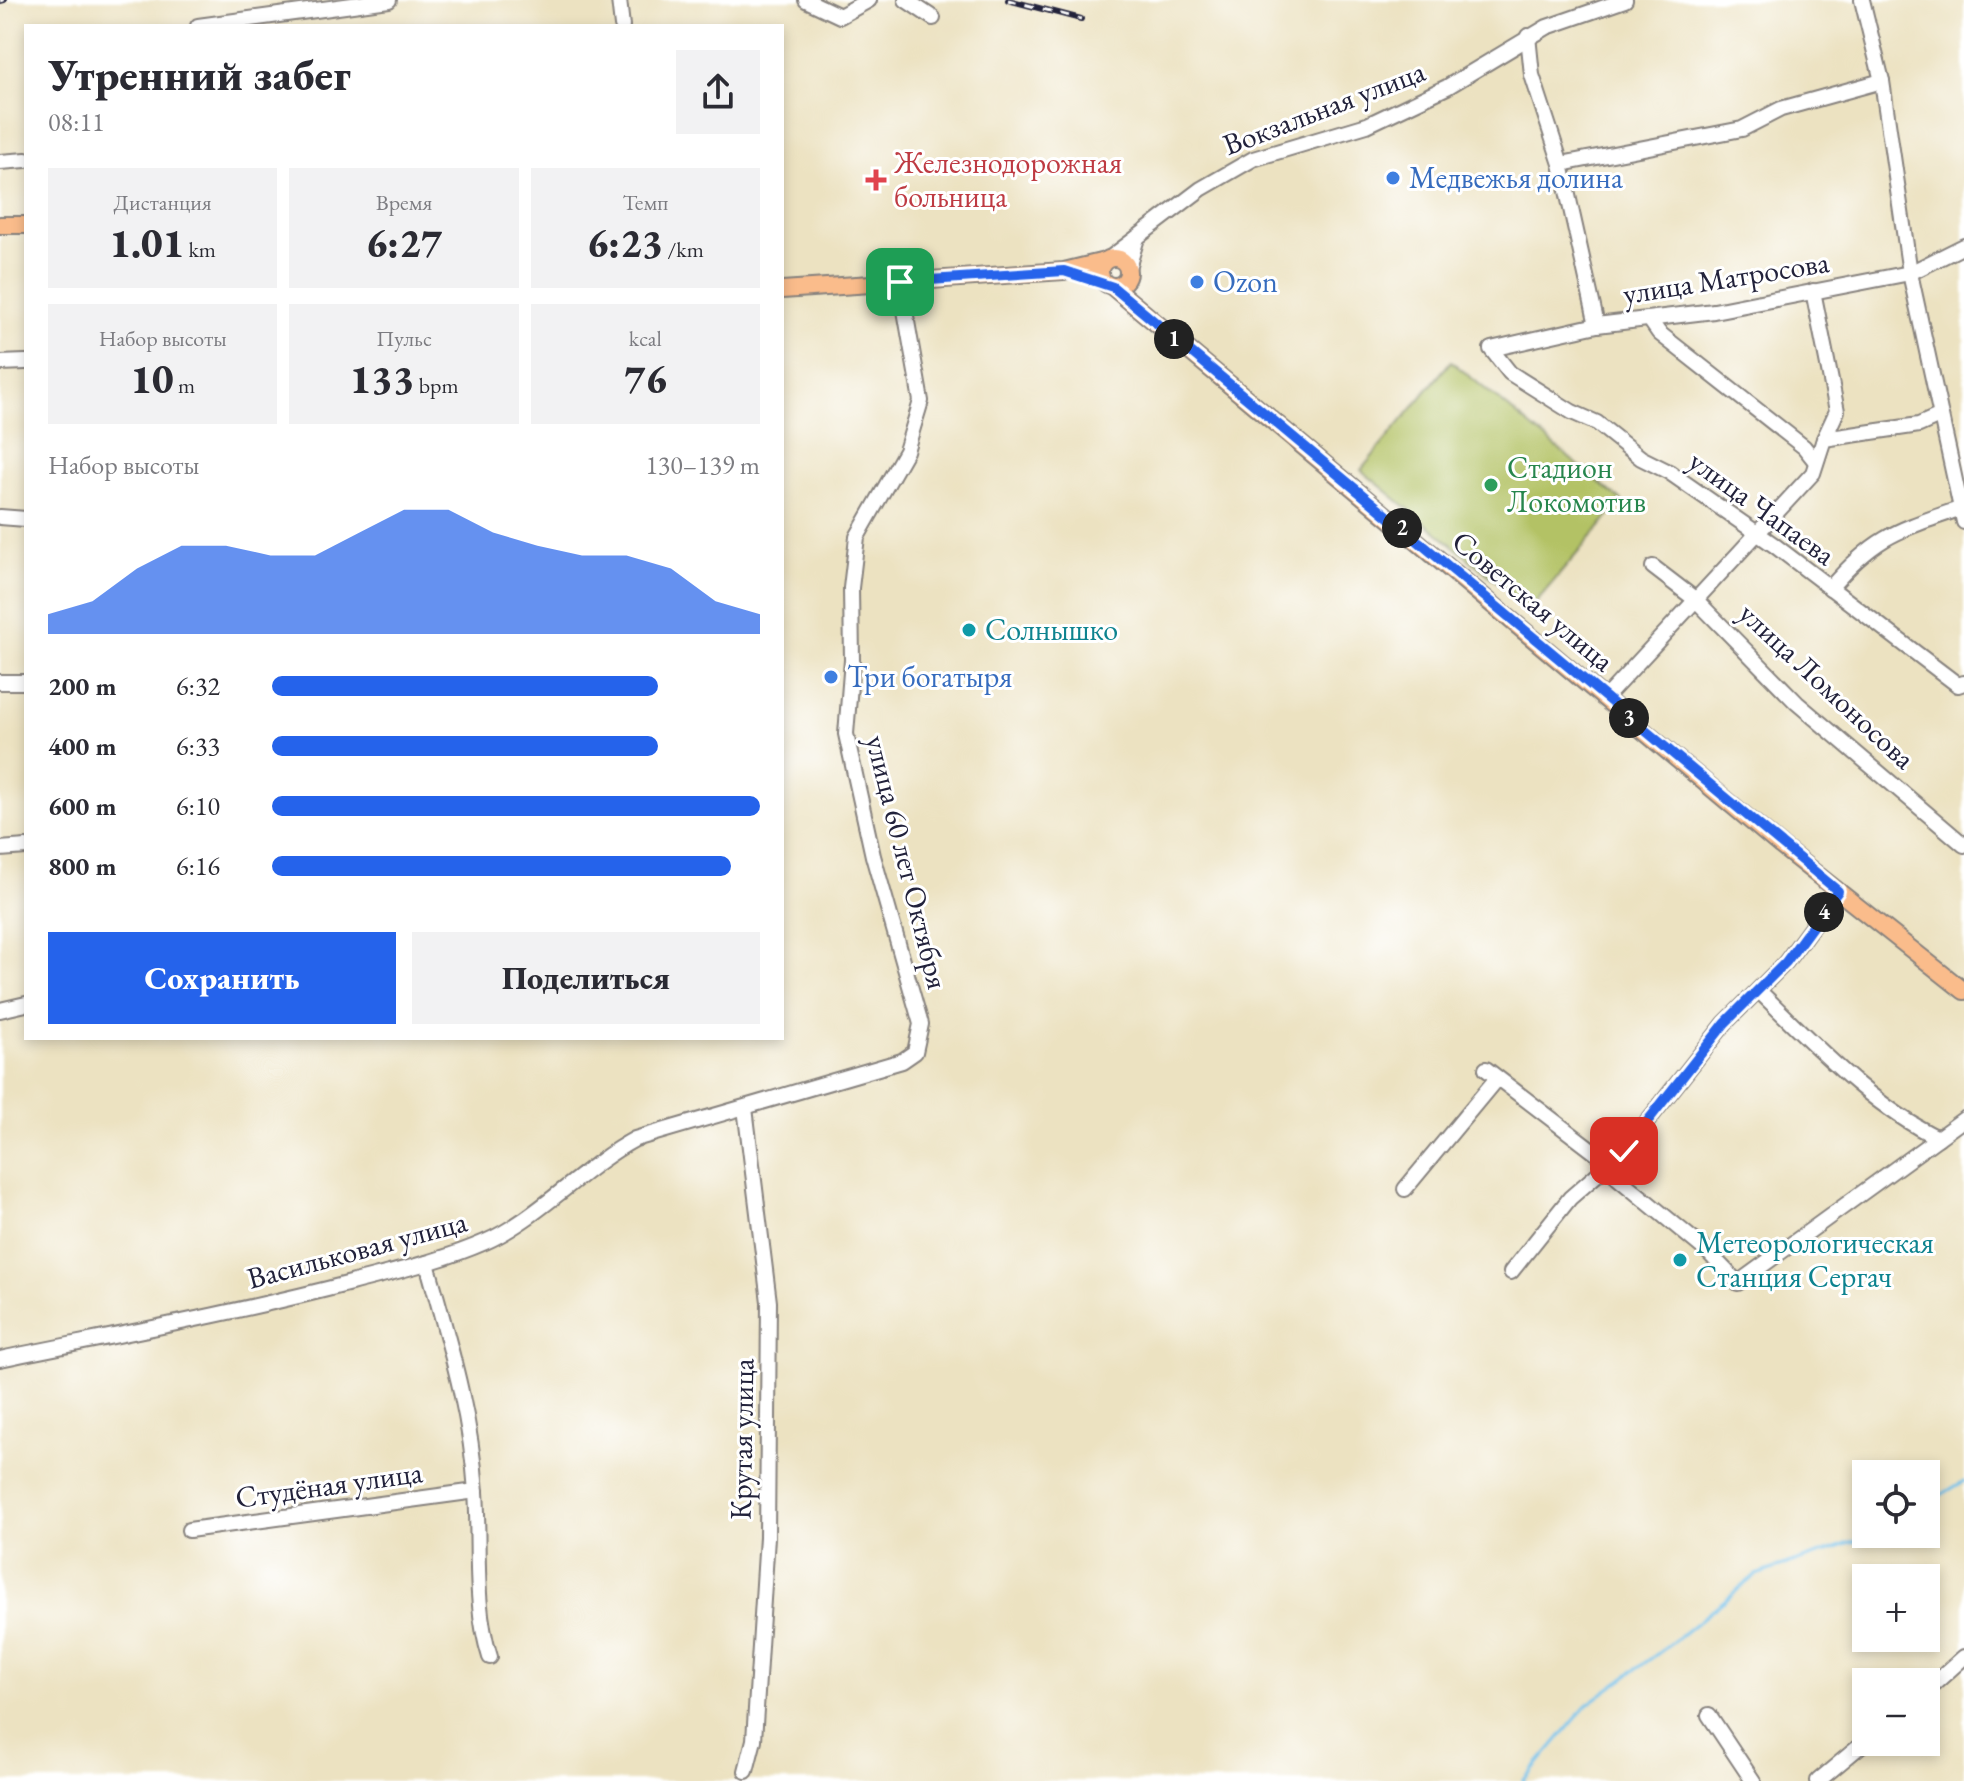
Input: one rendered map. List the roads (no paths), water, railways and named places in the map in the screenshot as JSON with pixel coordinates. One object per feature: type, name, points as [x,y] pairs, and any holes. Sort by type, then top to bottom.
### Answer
[{"type":"main road","points":[[0,225],[24,225]]},
{"type":"main road","points":[[784,290],[1064,271],[1121,259],[1118,279]]},
{"type":"main road","points":[[1107,260],[1100,271],[1118,279]]},
{"type":"main road","points":[[1064,271],[1118,279]]},
{"type":"main road","name":"Советская улица","points":[[1118,279],[1141,312],[1838,891],[1964,991]]},
{"type":"street","points":[[213,24],[389,0]]},
{"type":"street","points":[[619,0],[622,24]]},
{"type":"street","points":[[806,0],[840,16],[869,0]]},
{"type":"street","points":[[906,0],[933,18]]},
{"type":"street","name":"Вокзальная улица","points":[[1107,260],[1201,189],[1253,159],[1367,125],[1447,87],[1528,36],[1625,0]]},
{"type":"street","points":[[1830,588],[1861,552],[1884,538],[1962,516],[1910,273],[1882,81],[1862,0]]},
{"type":"street","points":[[1528,36],[1532,75],[1561,164],[1597,325]]},
{"type":"street","points":[[1561,164],[1742,129],[1781,109],[1882,81]]},
{"type":"street","points":[[0,162],[24,160]]},
{"type":"street","points":[[1118,279],[1137,238]]},
{"type":"street","name":"улица Матросова","points":[[1491,349],[1597,325],[1650,320],[1910,273],[1964,246]]},
{"type":"street","name":"улица 60 лет Октября","points":[[745,1108],[902,1061],[915,1052],[920,1038],[917,1010],[873,856],[846,734],[852,660],[851,588],[857,537],[906,451],[921,401],[900,282]]},
{"type":"street","points":[[1605,698],[1813,473],[1837,411],[1813,291]]},
{"type":"street","points":[[1650,320],[1659,333],[1804,447],[1816,462]]},
{"type":"street","name":"улица Чапаева","points":[[1491,349],[1510,373],[1572,412],[1597,423],[1641,458],[1669,472],[1958,685],[1964,683]]},
{"type":"street","points":[[0,363],[24,362]]},
{"type":"street","points":[[1824,439],[1919,425],[1939,416]]},
{"type":"street","points":[[0,517],[24,519]]},
{"type":"street","name":"улица Ломоносова","points":[[1653,567],[1696,600],[1797,703],[1964,845]]},
{"type":"street","points":[[0,682],[24,682]]},
{"type":"street","points":[[0,849],[24,847]]},
{"type":"street","points":[[1511,1272],[1570,1198],[1641,1131],[1725,1023],[1786,962],[1838,891]]},
{"type":"street","points":[[1759,991],[1909,1124],[1938,1138]]},
{"type":"street","points":[[0,1010],[24,1004]]},
{"type":"street","points":[[1405,1189],[1491,1074],[1609,1163],[1618,1178],[1708,1252],[1738,1283],[1964,1119]]},
{"type":"street","name":"Васильковая улица","points":[[0,1359],[289,1299],[427,1263],[500,1234],[609,1152],[635,1139],[745,1108]]},
{"type":"street","name":"Крутая улица","points":[[745,1108],[769,1302],[767,1537],[754,1740],[746,1771]]},
{"type":"street","points":[[427,1263],[467,1405],[476,1491],[480,1625],[490,1657]]},
{"type":"street","name":"Студёная улица","points":[[189,1530],[476,1491]]},
{"type":"street","points":[[1940,1678],[1964,1657]]},
{"type":"street","points":[[1709,1715],[1753,1781]]},
{"type":"street","points":[[1818,1781],[1852,1753]]},
{"type":"waterway","points":[[1940,1496],[1964,1481]]},
{"type":"waterway","points":[[1523,1781],[1588,1704],[1664,1649],[1756,1575],[1852,1542]]},
{"type":"railway","points":[[0,1],[4,0]]},
{"type":"railway","points":[[1008,0],[1081,19]]},
{"type":"place","name":"Медвежья долина","points":[[1393,178]]},
{"type":"place","name":"Железнодорожная больница","points":[[876,180]]},
{"type":"place","name":"Ozon","points":[[1197,282]]},
{"type":"place","name":"Стадион Локомотив","points":[[1491,485]]},
{"type":"place","name":"Солнышко","points":[[969,630]]},
{"type":"place","name":"Три богатыря","points":[[831,677]]},
{"type":"place","name":"Метеорологическая Станция Сергач","points":[[1680,1260]]}]
